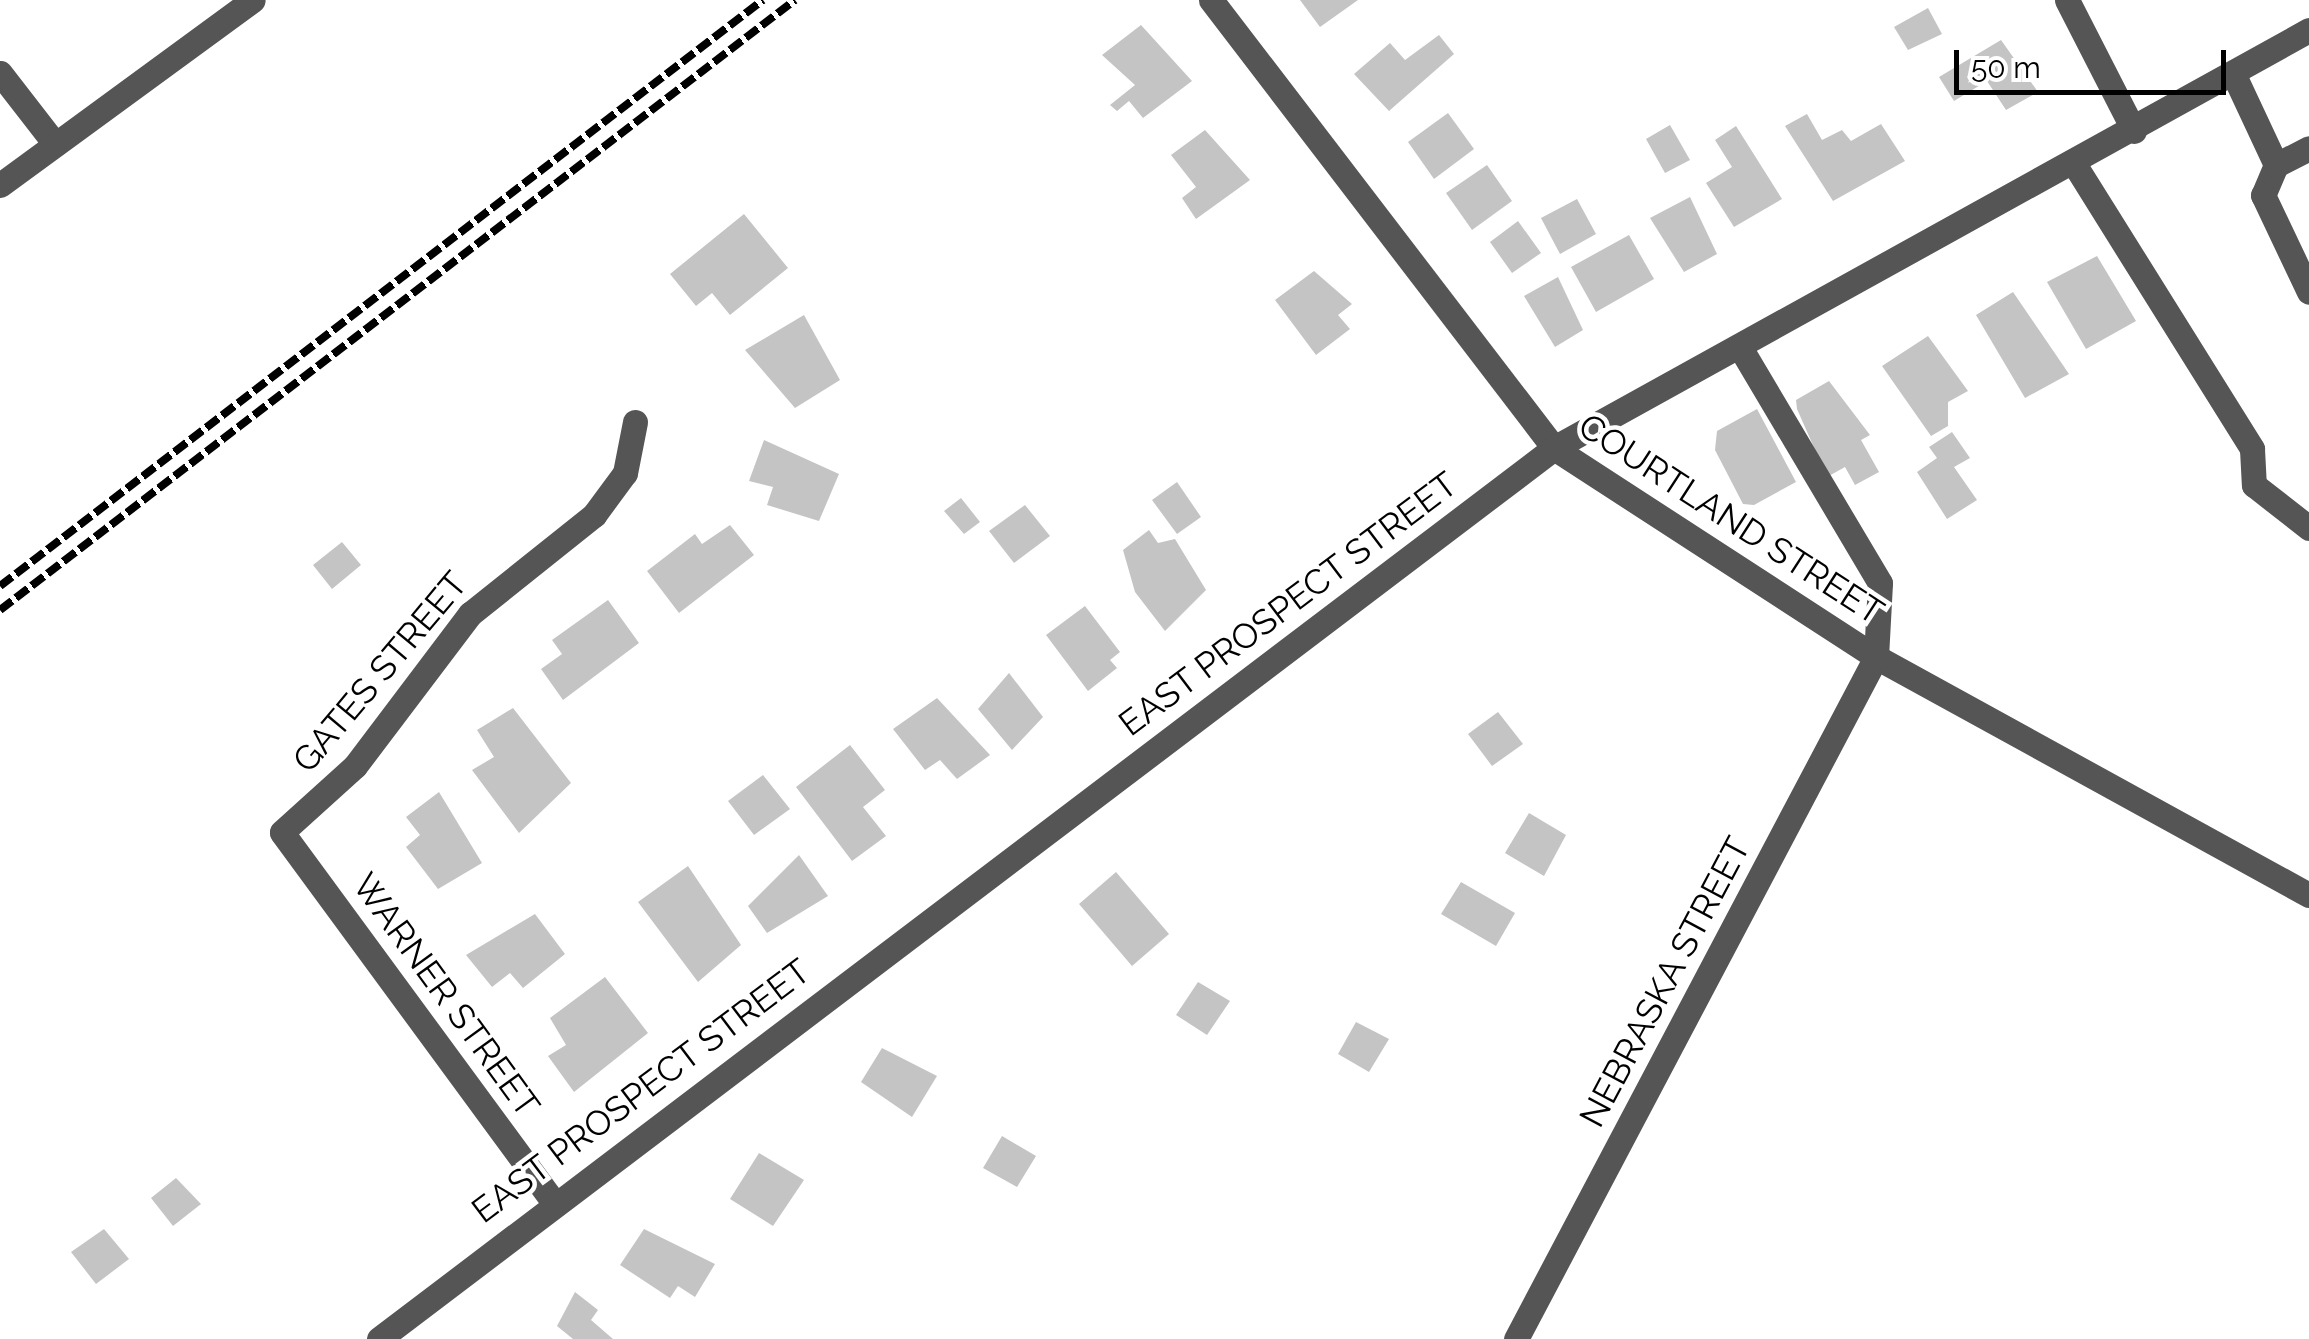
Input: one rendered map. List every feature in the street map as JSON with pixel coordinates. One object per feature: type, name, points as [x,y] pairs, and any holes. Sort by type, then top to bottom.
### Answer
[{"type":"street","points":[[0,185],[253,0]]},
{"type":"street","name":"COURTLAND STREET","points":[[1210,0],[1554,448],[1876,657],[2309,896]]},
{"type":"street","points":[[2067,0],[2134,131]]},
{"type":"street","name":"EAST PROSPECT STREET","points":[[379,1339],[552,1200],[1554,448],[2134,131],[2309,30]]},
{"type":"street","points":[[0,72],[55,144]]},
{"type":"street","points":[[2232,73],[2276,165]]},
{"type":"street","points":[[2309,148],[2276,165],[2263,195],[2309,292]]},
{"type":"street","points":[[2073,162],[2252,449],[2254,486],[2309,528]]},
{"type":"street","points":[[1740,347],[1880,583],[1876,657]]},
{"type":"street","name":"GATES STREET","points":[[282,832],[355,766],[470,614],[594,514],[625,474],[635,422]]},
{"type":"street","name":"NEBRASKA STREET","points":[[1516,1339],[1876,657]]},
{"type":"street","name":"WARNER STREET","points":[[282,832],[552,1200]]},
{"type":"building","points":[[1300,0],[1358,0],[1320,27]]},
{"type":"building","points":[[1928,8],[1942,34],[1908,50],[1894,27]]},
{"type":"building","points":[[1141,25],[1192,81],[1143,118],[1129,101],[1117,111],[1110,105],[1135,85],[1102,55]]},
{"type":"building","points":[[1439,35],[1454,54],[1389,111],[1354,74],[1390,43],[1405,60]]},
{"type":"building","points":[[2001,40],[2038,92],[2006,110],[1987,81],[1954,101],[1939,77]]},
{"type":"building","points":[[1448,113],[1474,149],[1434,179],[1408,142]]},
{"type":"building","points":[[1807,114],[1822,140],[1842,130],[1851,141],[1881,124],[1905,161],[1833,201],[1785,126]]},
{"type":"building","points":[[1670,125],[1690,160],[1665,173],[1646,139]]},
{"type":"building","points":[[1736,126],[1782,199],[1734,227],[1706,183],[1732,167],[1715,140]]},
{"type":"building","points":[[1205,130],[1250,180],[1196,219],[1182,198],[1196,187],[1171,155]]},
{"type":"building","points":[[1487,165],[1512,201],[1472,230],[1446,193]]},
{"type":"building","points":[[1690,197],[1717,254],[1684,272],[1650,218]]},
{"type":"building","points":[[1577,199],[1596,234],[1560,254],[1541,218]]},
{"type":"building","points":[[744,214],[788,268],[730,315],[712,293],[696,306],[670,274]]},
{"type":"building","points":[[1518,221],[1541,253],[1512,273],[1490,242]]},
{"type":"building","points":[[1629,235],[1654,279],[1596,312],[1571,267]]},
{"type":"building","points":[[2097,256],[2136,321],[2086,349],[2047,282]]},
{"type":"building","points":[[1314,271],[1352,304],[1338,315],[1350,329],[1316,355],[1275,300]]},
{"type":"building","points":[[1558,277],[1583,330],[1555,347],[1524,296]]},
{"type":"building","points":[[2013,292],[2069,374],[2025,398],[1976,315]]},
{"type":"building","points":[[804,315],[840,380],[795,408],[745,350]]},
{"type":"building","points":[[1928,336],[1968,391],[1948,402],[1948,426],[1931,436],[1882,366]]},
{"type":"building","points":[[1829,381],[1870,435],[1861,440],[1879,472],[1855,485],[1845,467],[1827,477],[1797,409],[1796,400]]},
{"type":"building","points":[[1757,409],[1796,482],[1754,505],[1743,504],[1715,450],[1717,431]]},
{"type":"building","points":[[1952,432],[1970,458],[1954,467],[1977,500],[1947,519],[1917,472],[1937,458],[1929,447]]},
{"type":"building","points":[[764,440],[839,474],[819,521],[767,505],[773,487],[749,481]]},
{"type":"building","points":[[1177,482],[1201,517],[1177,534],[1152,500]]},
{"type":"building","points":[[961,498],[980,522],[964,534],[944,511]]},
{"type":"building","points":[[1025,505],[1050,536],[1014,563],[989,531]]},
{"type":"building","points":[[730,525],[754,555],[679,613],[647,571],[695,534],[702,544]]},
{"type":"building","points":[[1149,530],[1158,543],[1175,539],[1206,590],[1165,631],[1135,592],[1123,550]]},
{"type":"building","points":[[342,542],[361,565],[332,589],[313,565]]},
{"type":"building","points":[[608,600],[639,643],[563,700],[541,669],[562,654],[552,640]]},
{"type":"building","points":[[1085,606],[1120,652],[1110,660],[1117,668],[1088,691],[1046,635]]},
{"type":"building","points":[[1009,673],[1043,717],[1012,750],[978,709]]},
{"type":"building","points":[[937,698],[990,755],[957,779],[940,760],[925,770],[893,729]]},
{"type":"building","points":[[513,708],[571,783],[519,833],[472,770],[494,757],[477,730]]},
{"type":"building","points":[[1498,712],[1523,744],[1492,766],[1468,734]]},
{"type":"building","points":[[850,745],[885,790],[863,807],[886,836],[852,861],[796,787]]},
{"type":"building","points":[[763,775],[790,809],[754,835],[728,801]]},
{"type":"building","points":[[439,792],[482,863],[438,889],[406,847],[420,835],[406,817]]},
{"type":"building","points":[[1529,813],[1566,835],[1544,876],[1505,853]]},
{"type":"building","points":[[799,855],[828,896],[767,933],[748,906]]},
{"type":"building","points":[[688,866],[741,945],[698,982],[638,902]]},
{"type":"building","points":[[1116,872],[1169,934],[1132,966],[1079,904]]},
{"type":"building","points":[[1461,882],[1515,913],[1496,946],[1441,914]]},
{"type":"building","points":[[535,914],[565,954],[523,988],[510,973],[492,987],[466,955]]},
{"type":"building","points":[[605,977],[648,1033],[574,1092],[548,1056],[566,1045],[550,1018]]},
{"type":"building","points":[[1198,982],[1230,1001],[1207,1035],[1176,1015]]},
{"type":"building","points":[[1356,1022],[1389,1039],[1369,1072],[1338,1054]]},
{"type":"building","points":[[882,1048],[937,1076],[912,1117],[861,1082]]},
{"type":"building","points":[[1002,1136],[1036,1156],[1017,1187],[983,1168]]},
{"type":"building","points":[[759,1153],[804,1180],[773,1226],[730,1199]]},
{"type":"building","points":[[176,1178],[201,1204],[173,1226],[151,1198]]},
{"type":"building","points":[[104,1229],[129,1259],[96,1284],[71,1252]]},
{"type":"building","points":[[644,1229],[715,1264],[695,1297],[678,1286],[670,1298],[620,1265]]},
{"type":"building","points":[[575,1292],[598,1310],[591,1320],[613,1339],[573,1339],[557,1326]]},
{"type":"railway","points":[[0,586],[763,0]]},
{"type":"railway","points":[[0,610],[795,0]]}]
